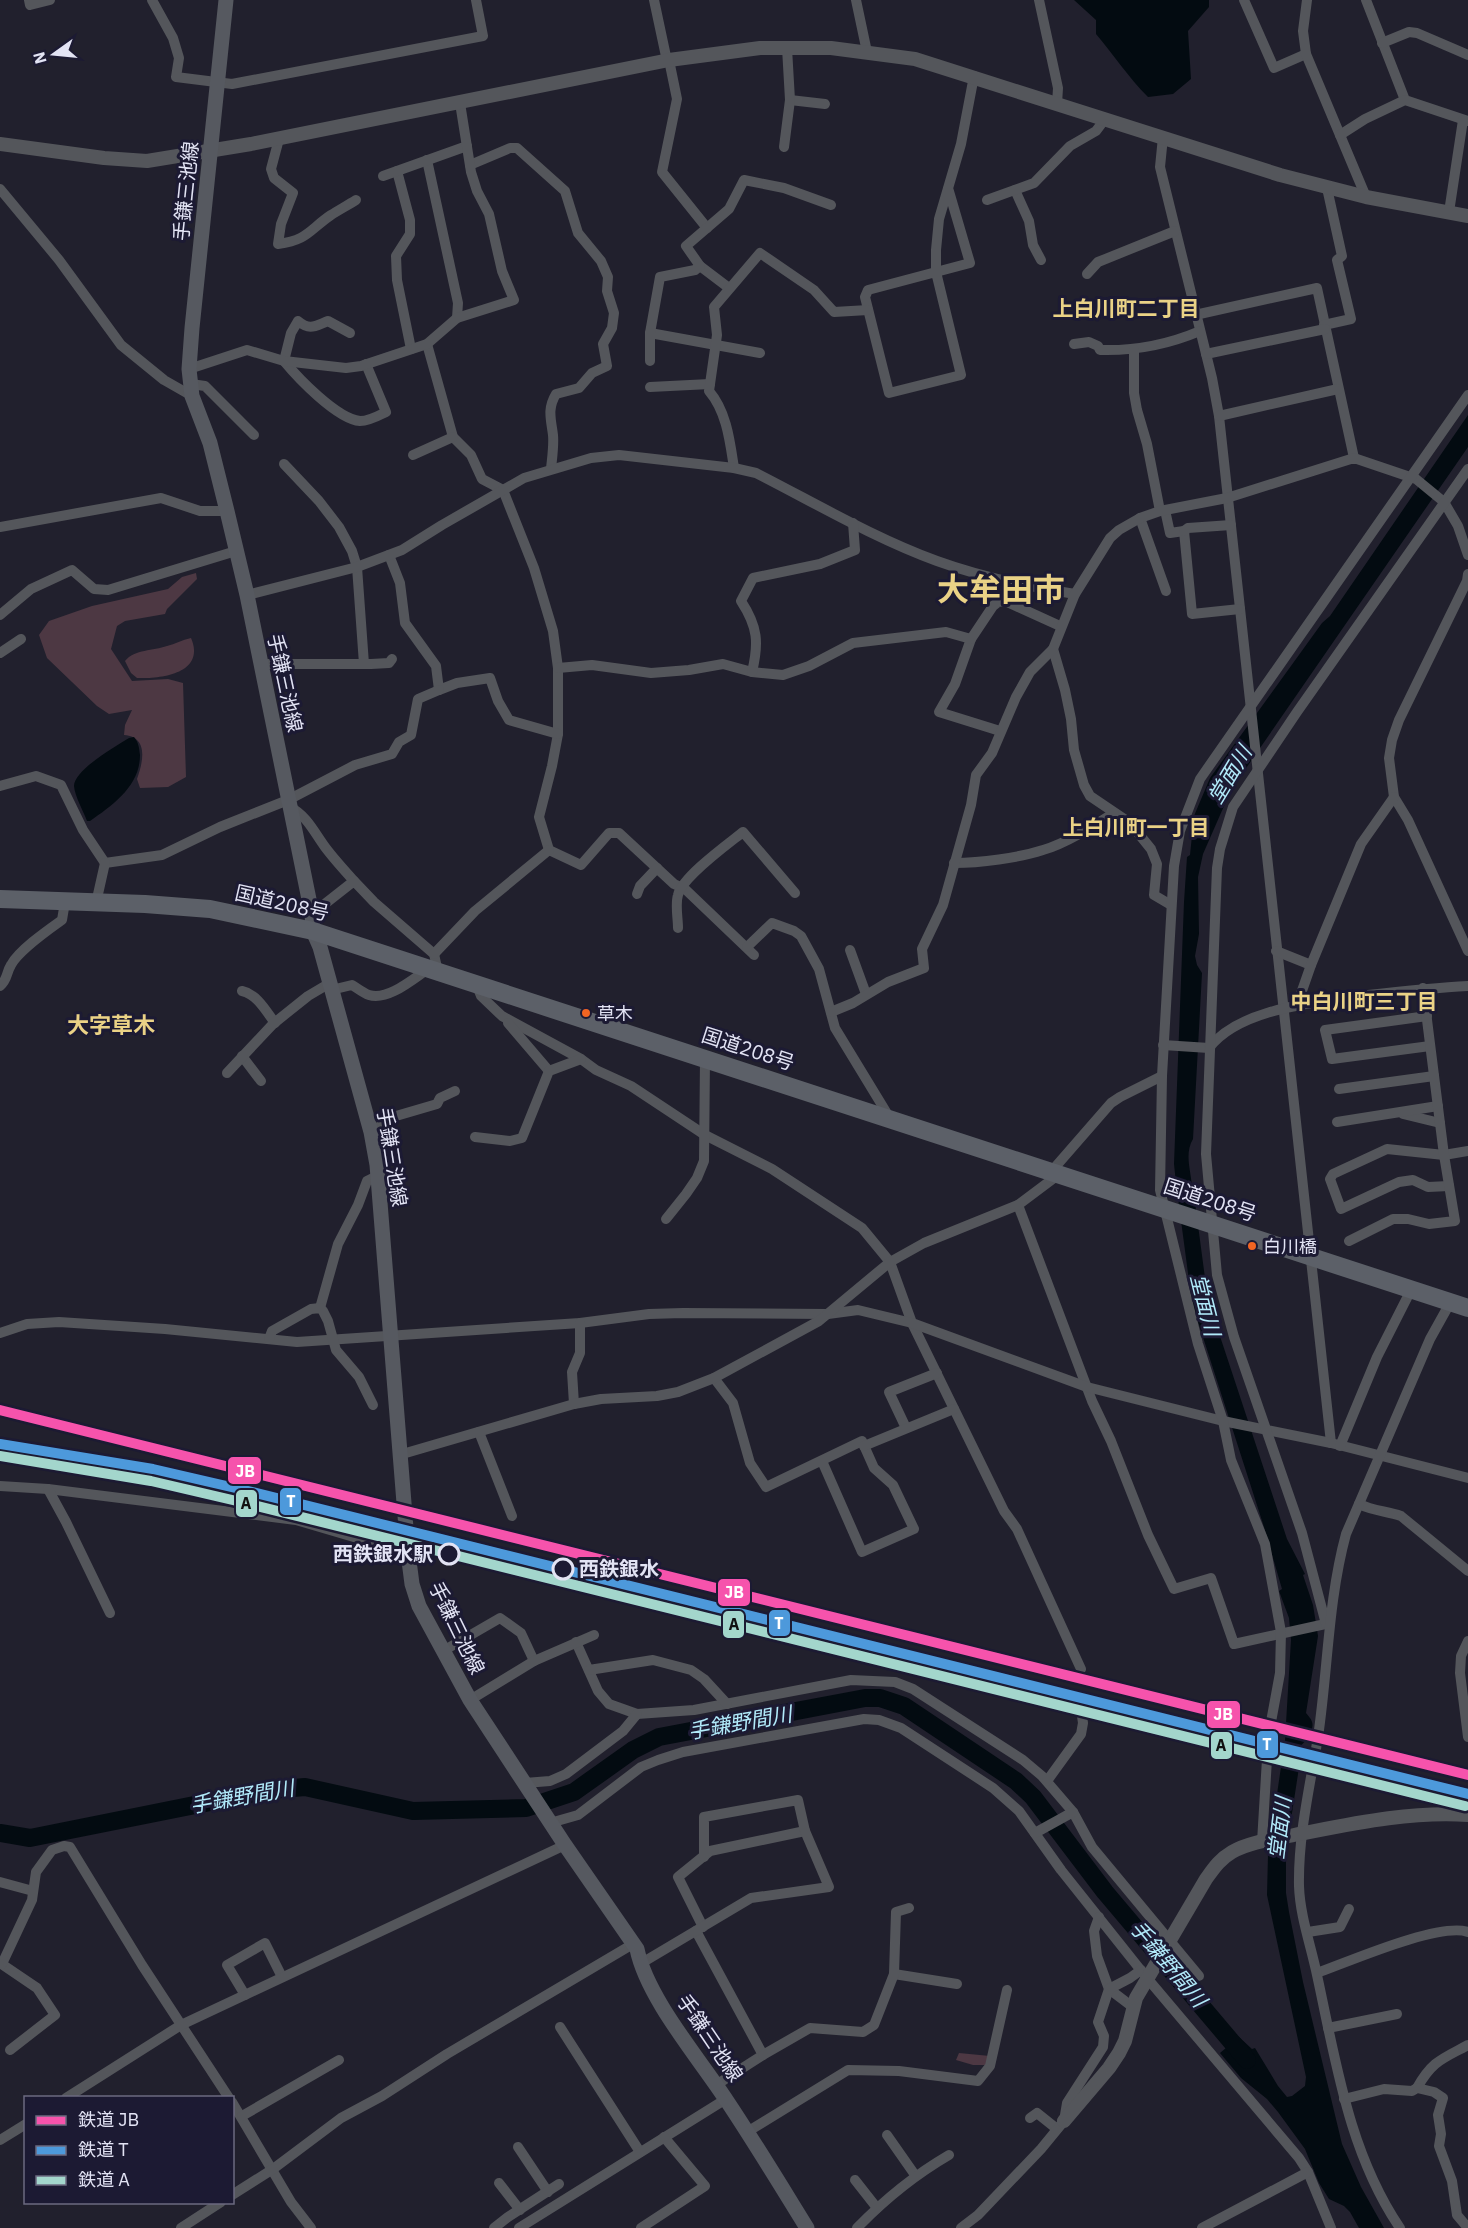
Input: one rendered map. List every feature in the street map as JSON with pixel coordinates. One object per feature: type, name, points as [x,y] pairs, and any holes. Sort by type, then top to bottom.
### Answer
[{"type":"highway","name":"国道208号","points":[[0,899],[210,909],[313,922],[433,965],[476,984],[1411,1290],[1462,1304]]},
{"type":"main road","name":"手鎌三池線","points":[[226,0],[210,152],[191,383],[210,443],[247,595],[259,664],[313,922],[371,1132],[377,1176],[399,1455],[412,1584],[419,1606],[470,1700],[550,1823],[637,1949],[640,1964],[669,2018],[726,2099],[807,2228]]},
{"type":"street","points":[[29,0],[30,5],[50,0]]},
{"type":"street","points":[[152,0],[172,38],[178,58],[176,77],[232,84],[483,36],[476,0]]},
{"type":"street","points":[[654,0],[677,99],[662,172],[708,228]]},
{"type":"street","points":[[856,0],[867,52]]},
{"type":"street","points":[[1039,0],[1058,88],[1057,104]]},
{"type":"street","points":[[1244,0],[1274,68],[1306,54]]},
{"type":"street","points":[[1307,0],[1303,31],[1306,54],[1366,197]]},
{"type":"street","points":[[1366,0],[1405,100]]},
{"type":"street","points":[[1382,43],[1409,32],[1417,33],[1468,55]]},
{"type":"street","points":[[784,147],[790,100],[787,48]]},
{"type":"street","points":[[0,144],[104,158],[147,161],[279,139],[719,52],[831,48],[915,59],[1280,175],[1366,197],[1468,216]]},
{"type":"street","points":[[948,188],[970,263],[936,272],[868,290],[865,297],[889,393],[961,375],[936,272],[939,219],[948,188],[961,144],[974,76]]},
{"type":"street","points":[[790,100],[825,104]]},
{"type":"street","points":[[1340,135],[1405,100],[1466,121],[1449,212]]},
{"type":"street","points":[[191,383],[247,350],[284,361],[346,368],[366,364],[427,344],[457,318],[514,300],[502,271],[489,214],[477,191],[470,165],[460,103]]},
{"type":"street","points":[[987,200],[1034,183],[1071,146],[1096,131],[1105,119]]},
{"type":"street","points":[[1163,137],[1160,167],[1219,416],[1310,1257],[1335,1445]]},
{"type":"street","points":[[279,139],[271,169],[274,178],[293,193],[280,224],[278,244],[294,242],[307,236],[330,216],[356,201]]},
{"type":"street","points":[[383,176],[467,146]]},
{"type":"street","points":[[470,165],[510,148],[517,148],[565,191],[578,233],[601,261],[608,277],[607,291],[614,313],[612,328],[603,344],[607,366],[592,373],[579,388],[556,394],[550,404],[549,413],[553,437],[551,469]]},
{"type":"street","points":[[427,160],[458,303],[457,318]]},
{"type":"street","points":[[397,171],[410,220],[410,234],[396,256],[397,280],[411,349]]},
{"type":"street","points":[[729,288],[700,266],[687,246],[729,209],[744,180],[784,188],[831,205]]},
{"type":"street","points":[[1206,354],[1351,319],[1337,260],[1342,256],[1327,188]]},
{"type":"street","points":[[0,189],[59,260],[122,345],[164,380],[205,386],[255,435]]},
{"type":"street","points":[[1016,190],[1029,220],[1033,244],[1041,260]]},
{"type":"street","points":[[1087,274],[1098,262],[1175,231]]},
{"type":"street","points":[[734,468],[729,436],[717,401],[709,391],[717,335],[714,307],[729,288],[760,253],[814,290],[834,312],[868,310]]},
{"type":"street","points":[[650,360],[651,333],[660,277],[695,270],[700,266]]},
{"type":"street","points":[[1195,315],[1317,288],[1354,458]]},
{"type":"street","points":[[284,361],[291,333],[298,321],[305,327],[328,321],[350,333]]},
{"type":"street","points":[[1074,344],[1089,342],[1098,346],[1100,350],[1134,350],[1181,339],[1200,331]]},
{"type":"street","points":[[651,333],[760,353]]},
{"type":"street","points":[[427,344],[453,437],[471,455],[482,479],[503,490],[534,568],[554,631],[558,668],[558,734],[539,817],[549,850],[581,865],[609,833],[613,831],[619,833],[751,951],[772,924],[794,931],[801,936],[806,950],[819,969],[835,1028],[891,1121]]},
{"type":"street","points":[[1134,350],[1134,393],[1137,410],[1170,533],[1184,531],[1188,528],[1231,525]]},
{"type":"street","points":[[284,361],[293,373],[333,408],[345,416],[360,421],[373,419],[386,412],[366,364]]},
{"type":"street","points":[[650,387],[710,384]]},
{"type":"street","points":[[1219,416],[1338,389]]},
{"type":"street","points":[[1262,1842],[1268,1759],[1266,1749],[1280,1673],[1284,1632],[1265,1544],[1231,1460],[1223,1421],[1198,1344],[1160,1190],[1163,1045],[1171,905],[1180,831],[1190,801],[1212,759],[1414,477],[1468,394]]},
{"type":"street","points":[[413,455],[453,437]]},
{"type":"street","points":[[247,595],[357,567],[389,555],[402,550],[524,478],[591,458],[619,455],[734,468],[756,473],[900,546],[939,561],[1033,587],[1075,594]]},
{"type":"street","points":[[831,1012],[853,1003],[888,982],[924,968],[922,949],[943,905],[971,805],[976,775],[992,753],[1000,731],[1030,672],[1053,649],[1060,626],[1075,594],[1110,538],[1119,530],[1140,518],[1162,510],[1227,498],[1354,458],[1414,477],[1444,502],[1458,526],[1468,555]]},
{"type":"street","points":[[284,464],[339,526],[357,567],[364,664]]},
{"type":"street","points":[[1328,1624],[1302,1533],[1233,1337],[1217,1275],[1206,1154],[1215,892],[1220,849],[1233,807],[1257,768],[1468,469]]},
{"type":"street","points":[[0,527],[161,498],[200,511],[227,512]]},
{"type":"street","points":[[1140,518],[1167,591]]},
{"type":"street","points":[[752,672],[756,656],[756,634],[752,618],[741,601],[753,578],[820,564],[855,550],[854,523]]},
{"type":"street","points":[[1184,531],[1192,614],[1240,609]]},
{"type":"street","points":[[0,615],[31,589],[72,570],[94,590],[108,590],[236,551]]},
{"type":"street","points":[[389,555],[400,584],[405,624],[436,666],[439,690]]},
{"type":"street","points":[[1468,580],[1399,720],[1389,758],[1394,797],[1408,820],[1468,951]]},
{"type":"street","points":[[1000,731],[939,712],[955,684],[971,639],[998,602],[1005,601],[1060,626]]},
{"type":"street","points":[[558,668],[592,665],[651,673],[723,664],[752,672],[783,675],[809,666],[853,643],[946,632],[971,639]]},
{"type":"street","points":[[0,653],[21,639]]},
{"type":"street","points":[[1053,649],[1065,690],[1074,750],[1084,785],[1090,796],[1130,823],[1151,849],[1157,864],[1154,895],[1171,905]]},
{"type":"street","points":[[259,664],[364,664],[388,663],[392,659]]},
{"type":"street","points":[[105,863],[162,855],[220,827],[289,804],[355,765],[392,754],[399,741],[411,735],[418,699],[457,683],[490,678],[498,701],[509,720],[558,734]]},
{"type":"street","points":[[0,786],[36,776],[61,785],[83,830],[105,863],[96,903]]},
{"type":"street","points":[[1298,1005],[1311,965],[1361,844],[1394,797]]},
{"type":"street","points":[[289,804],[311,826],[354,881],[433,965]]},
{"type":"street","points":[[954,863],[974,863],[1044,850],[1096,825],[1114,813]]},
{"type":"street","points":[[678,928],[677,895],[681,887],[709,858],[743,832],[795,893]]},
{"type":"street","points":[[226,1073],[275,1023],[308,996],[331,986],[352,985],[369,995],[389,993],[433,965],[475,911],[549,850]]},
{"type":"street","points":[[637,894],[640,886],[657,868]]},
{"type":"street","points":[[313,922],[354,881]]},
{"type":"street","points":[[0,986],[6,981],[11,964],[42,934],[62,920],[65,902]]},
{"type":"street","points":[[850,950],[866,994]]},
{"type":"street","points":[[1276,951],[1311,965]]},
{"type":"street","points":[[476,984],[481,996],[502,1016],[549,1071]]},
{"type":"street","points":[[1209,1048],[1217,1037],[1258,1016],[1282,1008],[1423,988],[1468,986]]},
{"type":"street","points":[[1349,1241],[1394,1219],[1408,1219],[1429,1224],[1455,1221],[1444,1155],[1423,988]]},
{"type":"street","points":[[242,991],[249,992],[257,999],[275,1023]]},
{"type":"street","points":[[502,1016],[581,1059],[596,1070],[631,1086],[705,1135],[772,1169],[862,1228],[890,1262],[912,1323],[1004,1510],[1017,1528],[1081,1670]]},
{"type":"street","points":[[1427,1016],[1325,1030],[1332,1059],[1430,1046]]},
{"type":"street","points":[[1163,1045],[1209,1048]]},
{"type":"street","points":[[242,1056],[261,1081]]},
{"type":"street","points":[[475,1137],[510,1141],[522,1138],[549,1071],[581,1059]]},
{"type":"street","points":[[666,1218],[697,1178],[704,1161],[705,1059]]},
{"type":"street","points":[[399,1455],[574,1404],[601,1399],[657,1396],[678,1392],[714,1378],[819,1321],[890,1262],[924,1243],[1018,1205],[1054,1174],[1112,1103],[1162,1076]]},
{"type":"street","points":[[1339,1089],[1434,1076]]},
{"type":"street","points":[[371,1132],[396,1116],[436,1104],[440,1098],[455,1091]]},
{"type":"street","points":[[1337,1122],[1438,1106]]},
{"type":"street","points":[[1396,1113],[1440,1123]]},
{"type":"street","points":[[1449,1186],[1428,1187],[1413,1179],[1399,1182],[1341,1209],[1330,1179],[1333,1174],[1387,1149],[1444,1155],[1468,1152]]},
{"type":"street","points":[[373,1405],[359,1377],[336,1350],[328,1321],[320,1308],[338,1244],[358,1205],[367,1181],[377,1176]]},
{"type":"street","points":[[1018,1205],[1087,1387],[1148,1536],[1174,1589],[1211,1578],[1234,1644],[1328,1624]]},
{"type":"street","points":[[1335,1445],[1411,1290]]},
{"type":"street","points":[[1400,2228],[1372,2179],[1344,2099],[1300,1899],[1299,1883],[1309,1784],[1318,1737],[1328,1624],[1337,1566],[1346,1534],[1431,1339],[1462,1304]]},
{"type":"street","points":[[269,1339],[272,1331],[311,1309],[320,1308]]},
{"type":"street","points":[[0,1333],[27,1324],[59,1322],[165,1329],[297,1342],[580,1323],[649,1314],[828,1314],[858,1310],[912,1323],[1087,1387],[1468,1478]]},
{"type":"street","points":[[574,1404],[572,1372],[580,1353],[580,1323]]},
{"type":"street","points":[[906,1428],[889,1392],[937,1373]]},
{"type":"street","points":[[714,1378],[733,1403],[750,1463],[766,1487],[862,1441],[874,1468],[893,1485],[914,1530],[862,1552],[822,1461]]},
{"type":"street","points":[[864,1446],[954,1409]]},
{"type":"street","points":[[479,1432],[512,1516]]},
{"type":"street","points":[[0,1486],[48,1489],[296,1520],[408,1553]]},
{"type":"street","points":[[48,1489],[110,1613]]},
{"type":"street","points":[[1359,1504],[1370,1510],[1390,1512],[1401,1516],[1468,1571]]},
{"type":"street","points":[[443,1651],[500,1618],[521,1633],[534,1661]]},
{"type":"street","points":[[470,1700],[534,1661],[594,1635]]},
{"type":"street","points":[[1468,1641],[1461,1656],[1460,1673],[1468,1737]]},
{"type":"street","points":[[576,1642],[598,1691],[609,1704],[637,1714],[694,1710],[851,1680],[895,1682],[913,1689],[1023,1760],[1047,1781],[1073,1812],[1092,1847],[1199,1976]]},
{"type":"street","points":[[589,1670],[653,1660],[691,1670],[704,1679],[727,1704]]},
{"type":"street","points":[[1047,1781],[1081,1734],[1083,1723],[1081,1709]]},
{"type":"street","points":[[525,1783],[550,1780],[566,1774],[623,1731],[637,1714]]},
{"type":"street","points":[[550,1823],[579,1815],[641,1767],[683,1752],[864,1719],[879,1720],[901,1728],[993,1788],[1019,1811],[1061,1870],[1299,2158],[1308,2172],[1331,2228]]},
{"type":"street","points":[[640,1964],[751,1898],[829,1887],[806,1831],[798,1800],[704,1817],[704,1857]]},
{"type":"street","points":[[1035,1833],[1073,1812]]},
{"type":"street","points":[[961,2228],[978,2215],[997,2188],[1060,2125],[1109,2068],[1125,2041],[1146,1974],[1219,1862],[1233,1851],[1303,1833],[1409,1814],[1468,1815]]},
{"type":"street","points":[[763,2055],[699,1929],[678,1877],[710,1851],[806,1831]]},
{"type":"street","points":[[68,2096],[181,2025],[565,1845]]},
{"type":"street","points":[[10,2050],[55,2015],[37,1988],[1,1963],[32,1900],[36,1872],[52,1850],[64,1846],[70,1847],[181,2025],[228,2096]]},
{"type":"street","points":[[0,1882],[33,1891]]},
{"type":"street","points":[[716,2085],[810,2028],[863,2032],[874,2025],[894,1974],[896,1912],[909,1908]]},
{"type":"street","points":[[1308,1932],[1340,1927],[1349,1909]]},
{"type":"street","points":[[1099,1917],[1094,1931],[1097,1956],[1109,1989],[1134,2008]]},
{"type":"street","points":[[1317,1973],[1396,1944],[1450,1930],[1468,1932]]},
{"type":"street","points":[[245,1995],[227,1965],[265,1943],[282,1977]]},
{"type":"street","points":[[234,2194],[273,2169],[341,2118],[382,2096],[447,2054],[633,1944]]},
{"type":"street","points":[[894,1974],[957,1983]]},
{"type":"street","points":[[1060,2125],[1067,2103],[1104,2047],[1104,2036],[1098,2022],[1109,1989],[1130,1978],[1146,1974]]},
{"type":"street","points":[[747,2132],[848,2070],[899,2071],[978,2081],[990,2066],[1007,1990]]},
{"type":"street","points":[[1328,2028],[1397,2014]]},
{"type":"street","points":[[560,2027],[640,2152]]},
{"type":"street","points":[[1344,2099],[1384,2089],[1412,2091],[1417,2088],[1428,2069],[1468,2045]]},
{"type":"street","points":[[242,2116],[339,2060]]},
{"type":"street","points":[[1417,2088],[1434,2092],[1443,2098],[1438,2115],[1441,2134],[1439,2146],[1452,2181],[1457,2215],[1468,2228]]},
{"type":"street","points":[[519,2228],[726,2099]]},
{"type":"street","points":[[234,2105],[291,2202],[311,2228]]},
{"type":"street","points":[[1030,2118],[1037,2114],[1060,2125]]},
{"type":"street","points":[[0,2140],[24,2125]]},
{"type":"street","points":[[887,2135],[915,2175]]},
{"type":"street","points":[[641,2228],[705,2186],[664,2137]]},
{"type":"street","points":[[518,2147],[548,2192]]},
{"type":"street","points":[[857,2228],[915,2175],[949,2155]]},
{"type":"street","points":[[1202,2228],[1308,2172]]},
{"type":"street","points":[[855,2180],[877,2208]]},
{"type":"street","points":[[499,2183],[520,2210]]},
{"type":"street","points":[[494,2228],[560,2184]]},
{"type":"street","points":[[537,2199],[546,2210]]},
{"type":"street","points":[[181,2228],[218,2204]]},
{"type":"shaded area","points":[[196,573],[197,579],[167,609],[165,614],[125,621],[117,626],[111,649],[132,681],[168,679],[183,683],[186,777],[168,787],[140,788],[137,779],[142,758],[141,745],[132,737],[124,735],[125,725],[132,710],[109,714],[97,706],[47,658],[39,635],[49,621],[92,606],[168,589],[182,577]]},
{"type":"shaded area","points":[[191,638],[194,650],[192,659],[179,672],[158,677],[137,678],[131,673],[125,661],[139,652],[162,648]]},
{"type":"shaded area","points":[[959,2053],[990,2056],[987,2065],[973,2065],[956,2060]]},
{"type":"water","points":[[1074,0],[1209,0],[1209,7],[1188,31],[1191,79],[1173,94],[1148,97],[1096,34],[1096,20]]},
{"type":"water","name":"堂面川","points":[[1468,415],[1468,447],[1231,790],[1203,854],[1198,877],[1199,934],[1195,956],[1202,973],[1193,1139],[1189,1152],[1192,1193],[1212,1312],[1287,1539],[1305,1574],[1303,1575],[1313,1605],[1318,1636],[1306,1713],[1313,1725],[1308,1737],[1297,1748],[1300,1761],[1286,1852],[1286,1893],[1303,1982],[1342,2144],[1361,2187],[1384,2228],[1359,2228],[1344,2206],[1329,2199],[1319,2183],[1305,2149],[1278,2112],[1267,2099],[1241,2078],[1220,2053],[1239,2037],[1252,2049],[1255,2048],[1287,2097],[1305,2086],[1306,2077],[1267,1895],[1268,1855],[1285,1740],[1291,1640],[1289,1618],[1279,1591],[1282,1589],[1264,1527],[1192,1303],[1174,1164],[1184,902],[1187,857],[1190,855],[1194,816],[1210,778],[1322,623],[1330,616]]},
{"type":"water","points":[[134,737],[138,743],[140,755],[139,766],[130,785],[124,794],[108,808],[87,821],[77,799],[74,786],[76,780],[97,759]]},
{"type":"waterway","name":"手鎌野間川","points":[[0,1833],[30,1838],[270,1790],[305,1787],[413,1811],[526,1808],[574,1792],[633,1750],[659,1737],[865,1698],[880,1698],[904,1706],[1016,1781],[1033,1797],[1105,1892],[1247,2060]]},
{"type":"rail line","name":"JB","points":[[0,1410],[1468,1775]]},
{"type":"rail line","name":"T","points":[[0,1444],[153,1469],[244,1490],[1468,1794]]},
{"type":"rail line","name":"A","points":[[0,1456],[151,1481],[241,1502],[1465,1806]]},
{"type":"place","name":"草木","points":[[586,1013]]},
{"type":"place","name":"白川橋","points":[[1252,1246]]},
{"type":"place","name":"西鉄銀水駅","points":[[449,1554]]},
{"type":"place","name":"西鉄銀水","points":[[563,1569]]},
{"type":"district","name":"上白川町二丁目","points":[[1126,309]]},
{"type":"district","name":"大牟田市","points":[[1001,590]]},
{"type":"district","name":"上白川町一丁目","points":[[1136,828]]},
{"type":"district","name":"中白川町三丁目","points":[[1364,1002]]},
{"type":"district","name":"大字草木","points":[[111,1025]]}]
